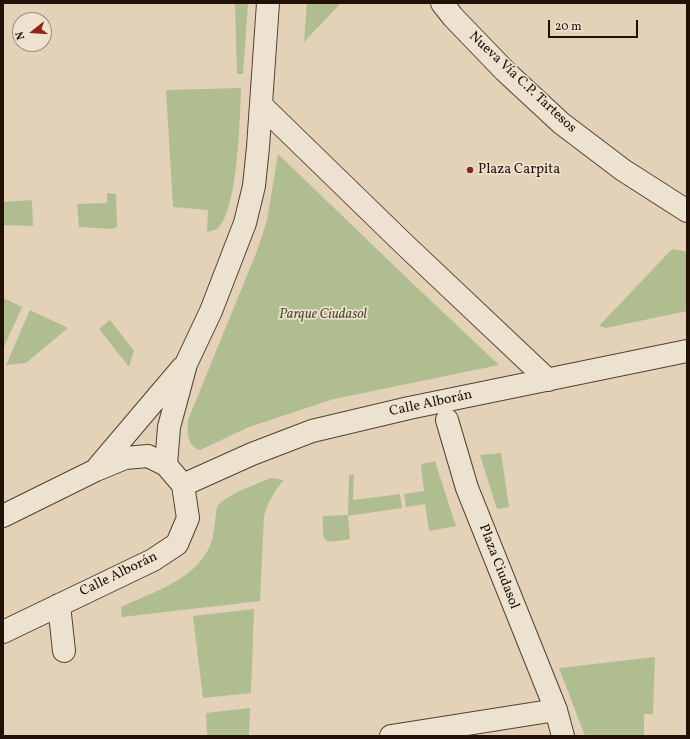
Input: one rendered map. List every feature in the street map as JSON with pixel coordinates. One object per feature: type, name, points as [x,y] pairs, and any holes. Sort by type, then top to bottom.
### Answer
[{"type":"street","points":[[166,465],[170,427],[186,364],[211,311],[245,223],[254,186],[268,3]]},
{"type":"street","name":"Nueva Vía C.P. Tartesos","points":[[442,3],[453,17],[505,71],[561,123],[623,170],[687,212]]},
{"type":"street","points":[[261,105],[404,244],[548,380]]},
{"type":"street","name":"Calle Alborán","points":[[3,632],[153,560],[176,544],[188,518],[183,485],[252,454],[312,432],[409,408],[687,351]]},
{"type":"street","points":[[96,470],[186,364]]},
{"type":"street","name":"Plaza Ciudasol","points":[[447,420],[467,488],[556,710],[563,736]]},
{"type":"street","points":[[3,516],[96,470],[125,458],[148,456],[166,465],[183,485]]},
{"type":"street","points":[[58,605],[64,651]]},
{"type":"street","points":[[391,736],[556,710]]},
{"type":"green space","points":[[235,3],[248,3],[243,74],[237,74]]},
{"type":"green space","points":[[307,3],[341,3],[304,42]]},
{"type":"green space","points":[[241,88],[237,162],[230,202],[225,218],[218,228],[207,232],[208,210],[173,207],[166,90]]},
{"type":"green space","name":"Parque Ciudasol","points":[[278,154],[499,365],[334,399],[249,427],[200,450],[192,446],[190,442],[188,434],[188,420],[257,251],[267,220]]},
{"type":"green space","points":[[107,193],[116,194],[117,227],[112,229],[79,227],[77,204],[107,203]]},
{"type":"green space","points":[[32,200],[33,226],[3,225],[3,202]]},
{"type":"green space","points":[[672,249],[687,253],[687,311],[606,328],[599,326]]},
{"type":"green space","points":[[3,298],[22,307],[3,349]]},
{"type":"green space","points":[[30,310],[68,328],[26,363],[6,365]]},
{"type":"green space","points":[[110,320],[134,351],[129,367],[99,329]]},
{"type":"green space","points":[[501,453],[509,507],[497,509],[480,455]]},
{"type":"green space","points":[[435,461],[456,526],[429,531],[425,504],[406,507],[404,494],[424,491],[421,464]]},
{"type":"green space","points":[[354,474],[353,500],[400,494],[402,508],[348,516],[350,539],[334,541],[326,540],[323,532],[323,516],[348,515],[349,475]]},
{"type":"green space","points":[[271,478],[284,480],[272,497],[264,516],[260,601],[122,617],[121,607],[174,582],[187,574],[198,564],[206,553],[212,540],[217,507],[221,503],[242,490]]},
{"type":"green space","points":[[254,609],[251,693],[203,698],[193,616]]},
{"type":"green space","points":[[655,657],[653,714],[644,714],[644,736],[585,736],[559,668]]},
{"type":"green space","points":[[250,708],[249,736],[207,736],[206,713]]},
{"type":"place","name":"Plaza Carpita","points":[[470,170]]}]
